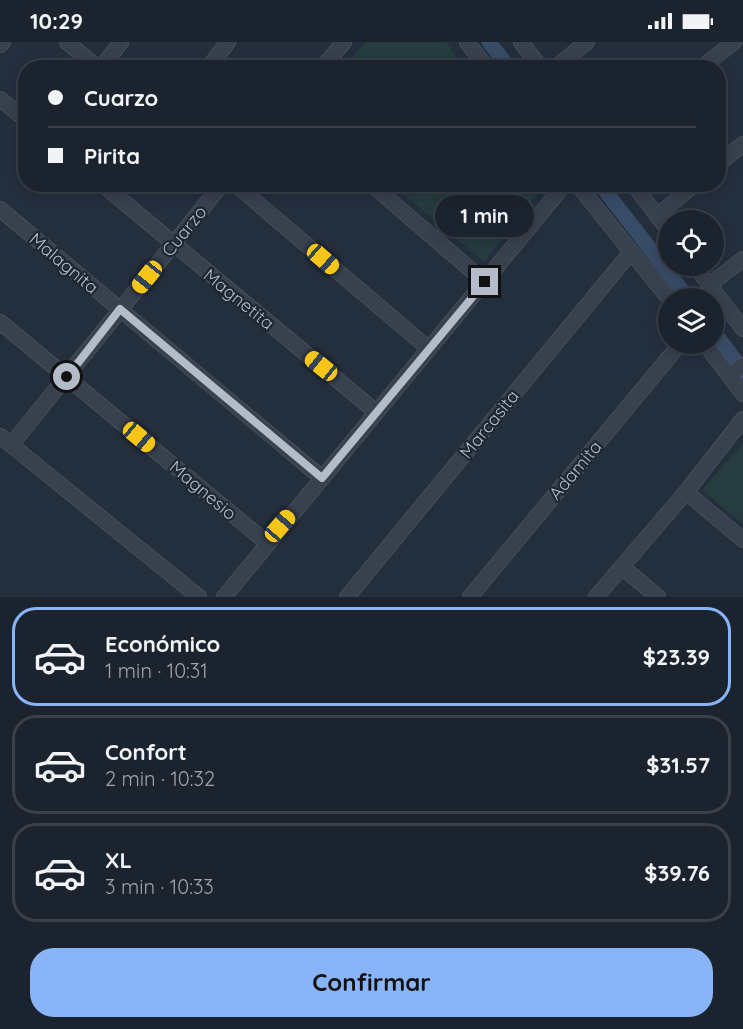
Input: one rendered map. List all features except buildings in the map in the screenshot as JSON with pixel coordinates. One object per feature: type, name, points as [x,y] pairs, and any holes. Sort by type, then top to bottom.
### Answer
[{"type":"street","points":[[67,42],[90,60]]},
{"type":"street","points":[[106,60],[121,42]]},
{"type":"street","points":[[214,60],[228,42]]},
{"type":"street","points":[[329,60],[344,42]]},
{"type":"street","points":[[467,42],[481,60]]},
{"type":"street","points":[[521,42],[535,60]]},
{"type":"street","points":[[565,60],[587,42]]},
{"type":"street","points":[[711,60],[734,42]]},
{"type":"street","points":[[0,99],[18,114]]},
{"type":"street","points":[[726,158],[743,144]]},
{"type":"street","name":"Magnetita","points":[[111,192],[376,412]]},
{"type":"street","name":"Cuarzo","points":[[6,440],[67,377],[215,192]]},
{"type":"street","points":[[244,192],[429,349]]},
{"type":"street","points":[[380,192],[485,282]]},
{"type":"street","points":[[224,597],[558,192]]},
{"type":"street","points":[[583,192],[660,288]]},
{"type":"street","points":[[639,192],[657,216],[685,192]]},
{"type":"street","name":"Malagnita","points":[[0,209],[322,478]]},
{"type":"street","name":"Marcasita","points":[[346,597],[631,252]]},
{"type":"street","points":[[709,285],[743,259]]},
{"type":"street","points":[[702,276],[743,329]]},
{"type":"street","name":"Magnesio","points":[[0,322],[267,543]]},
{"type":"street","name":"Adamita","points":[[471,597],[672,354]]},
{"type":"street","points":[[716,354],[736,371],[743,394]]},
{"type":"street","points":[[596,597],[686,492],[743,419]]},
{"type":"street","points":[[6,440],[199,597]]},
{"type":"street","points":[[686,492],[743,540]]},
{"type":"street","points":[[622,567],[658,597]]},
{"type":"green space","points":[[366,42],[446,42],[459,60],[349,60]]},
{"type":"green space","points":[[401,192],[539,192],[484,262]]},
{"type":"green space","points":[[743,443],[743,524],[702,490]]},
{"type":"waterway","points":[[489,42],[503,60]]},
{"type":"waterway","points":[[606,192],[680,288]]},
{"type":"waterway","points":[[724,345],[743,371]]},
{"type":"route","points":[[67,377],[120,309],[322,478],[485,282]]}]
